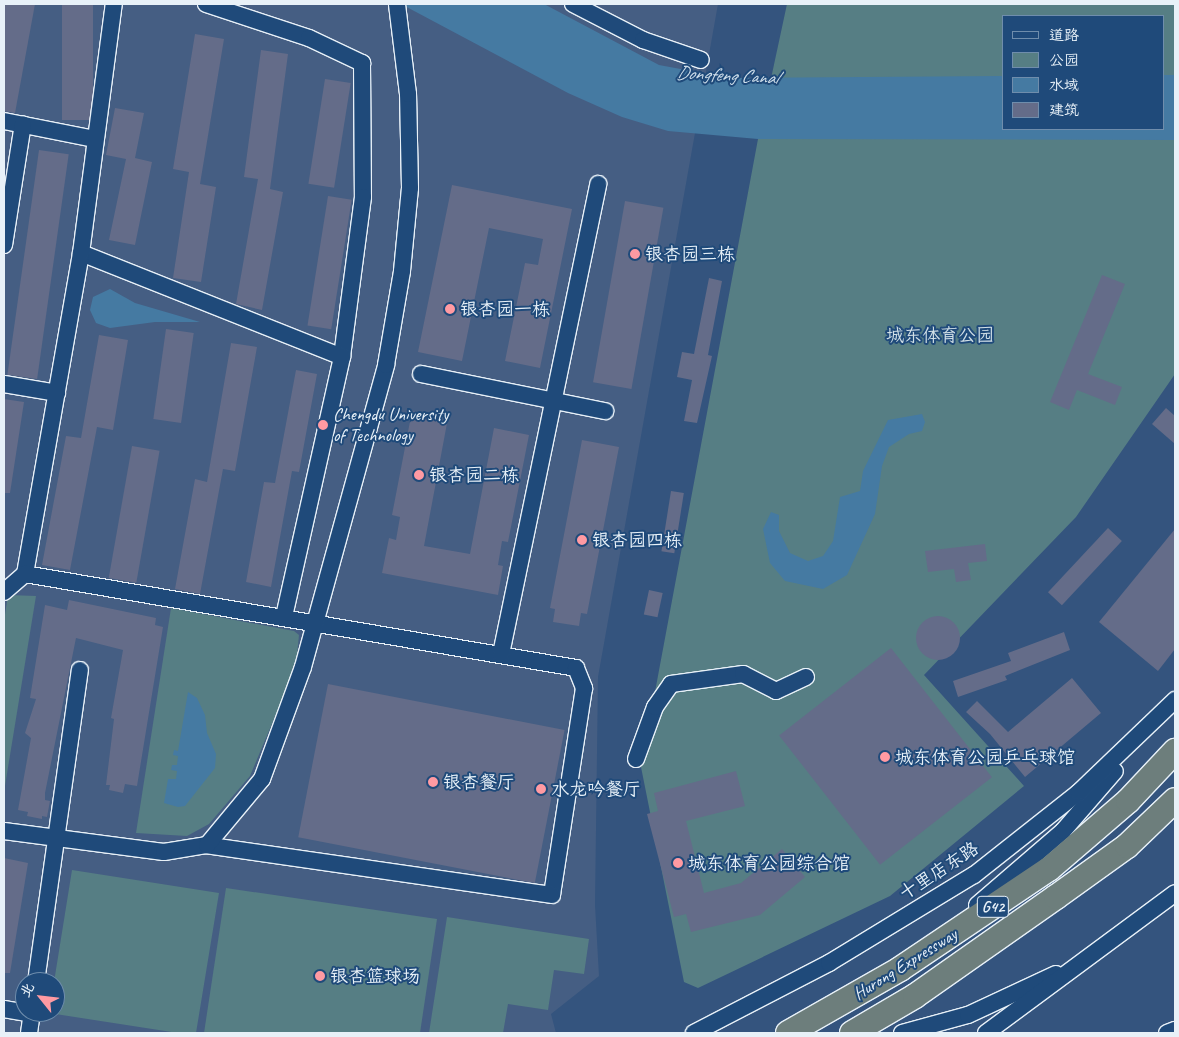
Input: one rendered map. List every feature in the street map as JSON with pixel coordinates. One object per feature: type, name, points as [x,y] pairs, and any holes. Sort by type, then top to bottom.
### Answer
[{"type":"highway","name":"Hurong Expressway","points":[[788,1033],[882,980],[1049,868],[1128,801],[1175,751]]},
{"type":"highway","name":"Hurong Expressway","points":[[852,1033],[915,996],[1056,897],[1126,846],[1175,800]]},
{"type":"street","points":[[4,592],[25,574],[81,253],[114,4]]},
{"type":"street","points":[[206,4],[308,38],[362,63],[363,196],[342,357],[284,617]]},
{"type":"street","points":[[573,4],[643,40],[701,60]]},
{"type":"street","points":[[207,845],[262,779],[303,668],[386,365],[402,271],[410,188],[408,94],[397,5]]},
{"type":"street","points":[[4,121],[95,139]]},
{"type":"street","points":[[4,245],[23,124]]},
{"type":"street","points":[[500,654],[598,184]]},
{"type":"street","points":[[81,253],[342,357]]},
{"type":"street","points":[[421,374],[553,403],[605,412]]},
{"type":"street","points":[[4,384],[57,393]]},
{"type":"street","points":[[4,831],[57,840],[164,852],[207,845],[552,895],[584,688],[576,668],[25,574]]},
{"type":"street","points":[[37,972],[80,670]]},
{"type":"street","points":[[636,759],[656,707],[671,684],[743,674],[776,691],[806,677]]},
{"type":"street","name":"十里店东路","points":[[694,1033],[830,963],[974,875],[1078,792],[1164,714],[1175,700]]},
{"type":"street","points":[[882,980],[991,894],[1063,831],[1164,714]]},
{"type":"street","points":[[986,1033],[1105,948],[1175,893]]},
{"type":"street","points":[[902,1033],[968,1015],[1105,948]]},
{"type":"street","points":[[1167,1033],[1175,1030]]},
{"type":"shaded area","name":"Chengdu University of Technology","points":[[4,4],[718,4],[598,677],[595,905],[599,976],[551,1014],[556,1033],[4,1033]]},
{"type":"green space","name":"城东体育公园","points":[[787,4],[1175,4],[1175,374],[1076,517],[924,675],[1024,786],[890,896],[698,988],[684,982],[641,767],[758,139]]},
{"type":"green space","points":[[8,595],[36,596],[4,792],[4,621]]},
{"type":"green space","points":[[171,608],[294,631],[299,635],[297,655],[284,695],[250,776],[209,824],[187,836],[136,833]]},
{"type":"green space","points":[[72,870],[219,893],[196,1033],[178,1033],[65,1015],[65,972],[56,972]]},
{"type":"green space","name":"银杏篮球场","points":[[226,888],[437,919],[420,1033],[204,1033]]},
{"type":"green space","name":"银杏篮球场","points":[[447,917],[589,939],[584,974],[554,970],[548,1010],[508,1004],[503,1033],[429,1033]]},
{"type":"water","points":[[401,4],[544,4],[659,65],[729,78],[1002,76],[1002,130],[1164,130],[1164,75],[1175,75],[1175,140],[758,139],[668,131],[622,117],[568,93]]},
{"type":"water","points":[[110,289],[135,303],[200,322],[155,322],[110,328],[96,323],[90,310],[93,297]]},
{"type":"water","points":[[922,414],[925,422],[922,431],[909,434],[889,447],[882,466],[875,514],[847,575],[823,589],[785,581],[770,563],[763,529],[771,512],[779,515],[779,531],[790,553],[808,561],[823,556],[833,541],[840,497],[860,491],[863,471],[888,420]]},
{"type":"water","points":[[188,692],[197,698],[205,715],[207,733],[216,754],[215,768],[185,806],[178,807],[164,803],[168,779],[176,779],[177,771],[171,770],[172,765],[177,765],[178,756],[173,755],[174,750],[178,751]]},
{"type":"building","points":[[4,4],[35,4],[15,113],[4,111]]},
{"type":"building","points":[[62,4],[93,4],[93,120],[62,120]]},
{"type":"building","points":[[195,34],[224,39],[200,184],[216,187],[201,282],[173,278],[189,172],[173,169]]},
{"type":"building","points":[[261,50],[288,54],[270,189],[283,192],[262,310],[236,304],[258,179],[244,177]]},
{"type":"building","points":[[325,79],[351,83],[334,188],[308,184]]},
{"type":"building","points":[[115,108],[144,113],[135,158],[152,162],[135,245],[109,240],[126,159],[106,155]]},
{"type":"building","points":[[39,150],[69,154],[37,379],[7,375]]},
{"type":"building","name":"银杏园一栋","points":[[452,185],[572,209],[540,368],[505,361],[525,263],[538,265],[543,239],[489,228],[462,361],[418,352]]},
{"type":"building","points":[[328,196],[352,200],[331,329],[308,325]]},
{"type":"building","name":"银杏园三栋","points":[[625,201],[663,208],[631,389],[593,382]]},
{"type":"building","points":[[1102,275],[1125,284],[1088,374],[1122,387],[1115,405],[1077,390],[1069,410],[1050,402]]},
{"type":"building","points":[[709,278],[722,281],[708,355],[712,356],[697,423],[684,421],[692,380],[677,377],[682,352],[694,354]]},
{"type":"building","points":[[166,329],[194,333],[181,423],[153,419]]},
{"type":"building","points":[[99,335],[128,340],[113,430],[97,427],[70,570],[42,565],[66,436],[81,438]]},
{"type":"building","points":[[231,343],[257,347],[235,471],[223,469],[200,594],[175,589],[195,479],[207,482]]},
{"type":"building","points":[[296,370],[317,374],[299,472],[292,471],[271,587],[246,582],[264,482],[275,483]]},
{"type":"building","points":[[4,399],[24,402],[10,493],[4,493]]},
{"type":"building","points":[[1166,408],[1175,416],[1175,444],[1152,424]]},
{"type":"building","name":"银杏园二栋","points":[[412,411],[448,418],[424,546],[470,554],[494,428],[529,435],[508,542],[502,541],[498,565],[503,566],[498,595],[382,573],[389,538],[396,540],[400,517],[392,515]]},
{"type":"building","name":"银杏园四栋","points":[[582,440],[619,447],[587,614],[581,613],[579,626],[553,622],[555,609],[550,608]]},
{"type":"building","points":[[132,446],[160,451],[136,583],[109,578]]},
{"type":"building","points":[[671,491],[684,493],[674,553],[661,551]]},
{"type":"building","points":[[1108,528],[1122,541],[1062,605],[1048,592]]},
{"type":"building","points":[[1175,529],[1175,649],[1158,671],[1099,622]]},
{"type":"building","points":[[985,544],[987,561],[968,563],[971,580],[956,582],[954,569],[928,572],[925,551]]},
{"type":"building","points":[[649,590],[663,593],[657,617],[644,614]]},
{"type":"building","points":[[69,600],[156,618],[155,625],[163,627],[137,786],[125,784],[123,793],[109,790],[110,785],[106,785],[114,719],[111,718],[123,650],[76,638],[45,793],[45,800],[50,801],[47,817],[42,816],[42,819],[27,816],[28,812],[18,810],[31,738],[25,733],[36,699],[30,698],[45,605],[67,610]]},
{"type":"building","points":[[938,616],[950,620],[956,626],[960,638],[956,650],[950,656],[938,660],[926,656],[920,650],[916,638],[920,626],[926,620]]},
{"type":"building","points":[[1064,632],[1070,650],[1005,676],[1007,680],[958,697],[953,681],[1011,661],[1008,653]]},
{"type":"building","name":"城东体育公园乒乓球馆","points":[[891,648],[992,777],[880,865],[779,735]]},
{"type":"building","points":[[1072,678],[1101,713],[1025,777],[990,734],[966,712],[977,701],[1008,732]]},
{"type":"building","name":"银杏餐厅","points":[[328,684],[565,730],[535,883],[298,837]]},
{"type":"building","name":"城东体育公园综合馆","points":[[736,771],[745,806],[686,821],[704,893],[741,883],[782,849],[805,877],[760,915],[691,932],[686,914],[674,917],[647,814],[658,811],[654,793]]},
{"type":"building","points":[[4,858],[28,863],[10,973],[4,973]]},
{"type":"place","name":"银杏园三栋","points":[[635,254]]},
{"type":"place","name":"银杏园一栋","points":[[450,309]]},
{"type":"place","name":"Chengdu University of Technology","points":[[323,425]]},
{"type":"place","name":"银杏园二栋","points":[[419,475]]},
{"type":"place","name":"银杏园四栋","points":[[582,540]]},
{"type":"place","name":"城东体育公园乒乓球馆","points":[[885,757]]},
{"type":"place","name":"银杏餐厅","points":[[433,782]]},
{"type":"place","name":"水龙吟餐厅","points":[[541,789]]},
{"type":"place","name":"城东体育公园综合馆","points":[[678,863]]},
{"type":"place","name":"银杏篮球场","points":[[320,976]]},
{"type":"water label","name":"Dongfeng Canal","points":[[727,76]]}]
